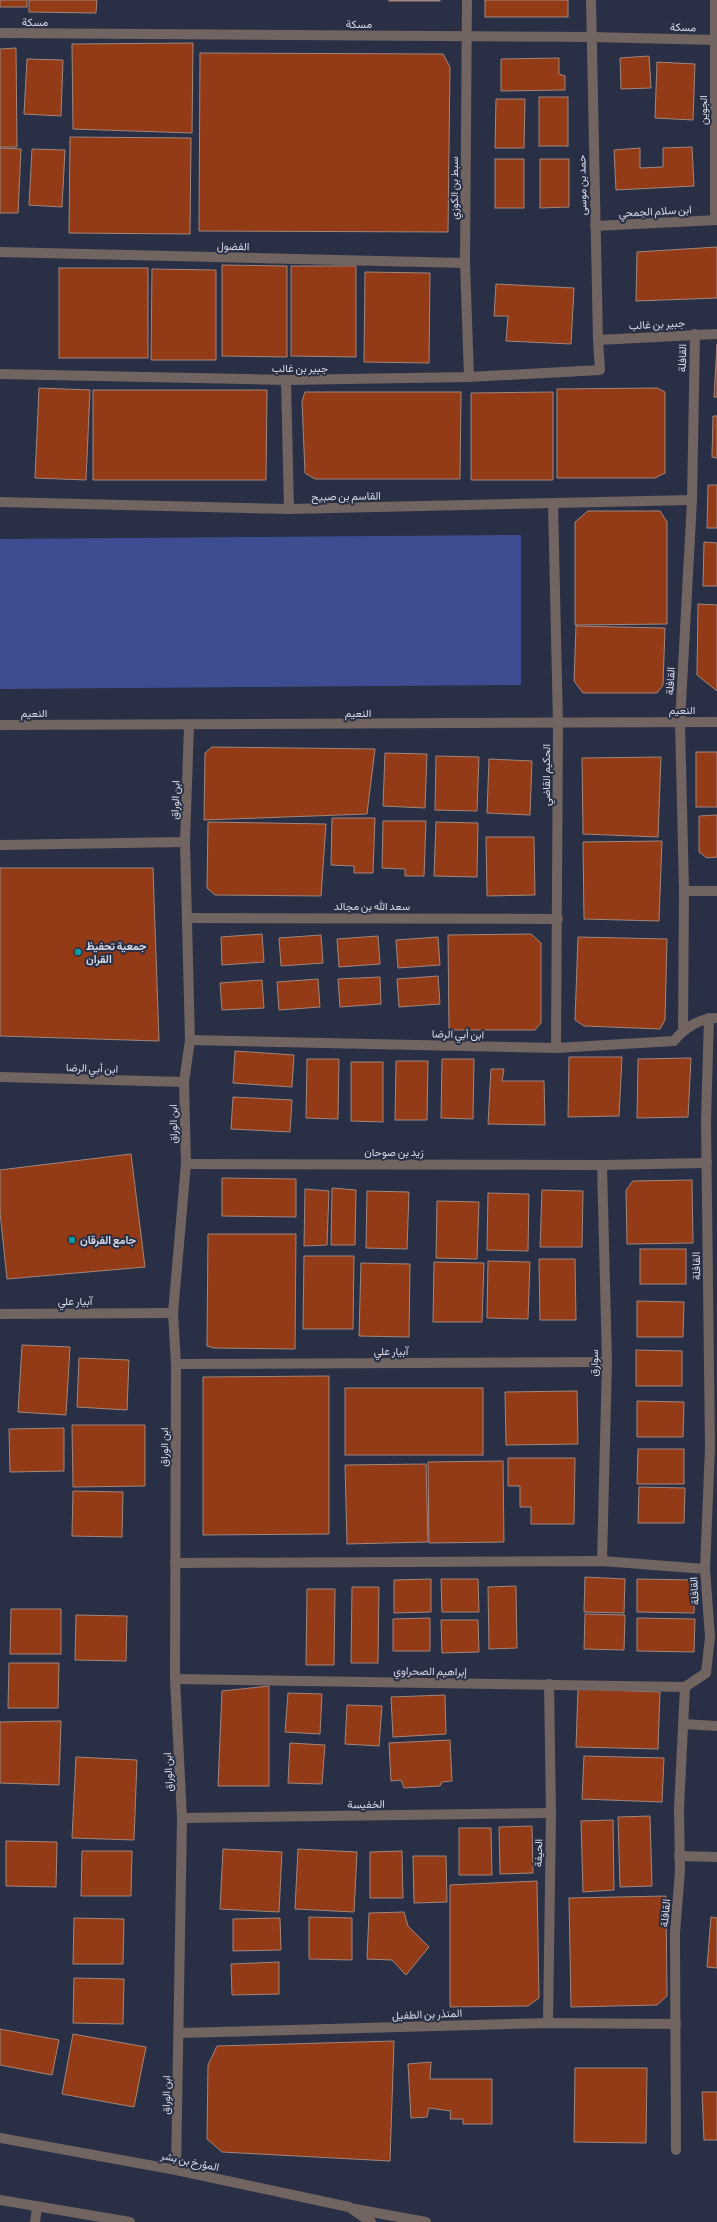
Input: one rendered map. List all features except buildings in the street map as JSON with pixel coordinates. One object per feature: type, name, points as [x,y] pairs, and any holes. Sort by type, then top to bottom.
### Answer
[{"type":"street","name":"سبط بن الكوزي","points":[[467,0],[465,263],[469,377]]},
{"type":"street","name":"حمد بن موسى","points":[[591,0],[595,226],[600,370]]},
{"type":"street","name":"الجوين","points":[[715,0],[716,220]]},
{"type":"street","name":"مسكة","points":[[0,33],[591,37],[716,40]]},
{"type":"street","name":"ابن سلام الجمحي","points":[[595,226],[716,220]]},
{"type":"street","name":"الفضول","points":[[0,252],[465,263]]},
{"type":"street","name":"القافلة","points":[[683,1030],[684,891],[680,722],[692,500],[695,334]]},
{"type":"street","name":"جبير بن غالب","points":[[598,340],[717,334]]},
{"type":"street","name":"جبير بن غالب","points":[[0,374],[286,380],[469,377],[600,370]]},
{"type":"street","points":[[286,380],[289,509]]},
{"type":"street","name":"القاسم بن صبيح","points":[[0,502],[289,509],[692,500]]},
{"type":"street","name":"الحكيم القاضي","points":[[553,503],[558,724],[558,919],[556,1048]]},
{"type":"street","name":"النعيم","points":[[0,725],[558,724],[717,722]]},
{"type":"street","name":"ابن الوراق","points":[[176,2170],[182,1818],[176,1679],[176,1364],[173,1313],[186,1164],[184,1082],[190,1040],[185,842],[189,725]]},
{"type":"street","points":[[0,845],[185,842]]},
{"type":"street","points":[[684,891],[717,891]]},
{"type":"street","name":"سعد الله بن مجالد","points":[[187,918],[558,919]]},
{"type":"street","name":"القافلة","points":[[676,2150],[675,1933],[680,1871],[679,1808],[685,1687],[706,1673],[710,1637],[705,1569],[713,1364],[707,1163],[713,1018]]},
{"type":"street","name":"ابن أبي الرضا","points":[[190,1040],[556,1048],[674,1041],[683,1030],[713,1018]]},
{"type":"street","name":"ابن أبي الرضا","points":[[0,1077],[184,1082]]},
{"type":"street","name":"زيد بن صوحان","points":[[186,1164],[602,1165],[707,1163]]},
{"type":"street","name":"سوارق","points":[[602,1165],[607,1362],[602,1561]]},
{"type":"street","name":"آبيار علي","points":[[0,1314],[173,1313]]},
{"type":"street","name":"آبيار علي","points":[[176,1364],[607,1362]]},
{"type":"street","points":[[176,1563],[602,1561],[705,1569]]},
{"type":"street","name":"إبراهيم الصحراوي","points":[[176,1679],[685,1687]]},
{"type":"street","name":"الحيفة","points":[[548,2023],[551,1813],[549,1684]]},
{"type":"street","points":[[683,1724],[717,1726]]},
{"type":"street","name":"الخفيسة","points":[[182,1818],[551,1813]]},
{"type":"street","points":[[679,1856],[717,1857]]},
{"type":"street","name":"المنذر بن الطفيل","points":[[179,2033],[548,2023],[676,2024]]},
{"type":"street","name":"المؤرخ بن بشر","points":[[0,2138],[176,2170],[349,2207],[371,2222]]},
{"type":"street","points":[[0,2200],[37,2208],[130,2222]]},
{"type":"street","points":[[349,2207],[426,2222]]},
{"type":"street","points":[[35,2222],[37,2208]]},
{"type":"shaded area","points":[[521,535],[521,685],[0,689],[0,539]]},
{"type":"place","name":"جمعية تحفيظ القران","points":[[78,952]]},
{"type":"place","name":"جامع الفرقان","points":[[72,1240]]}]
